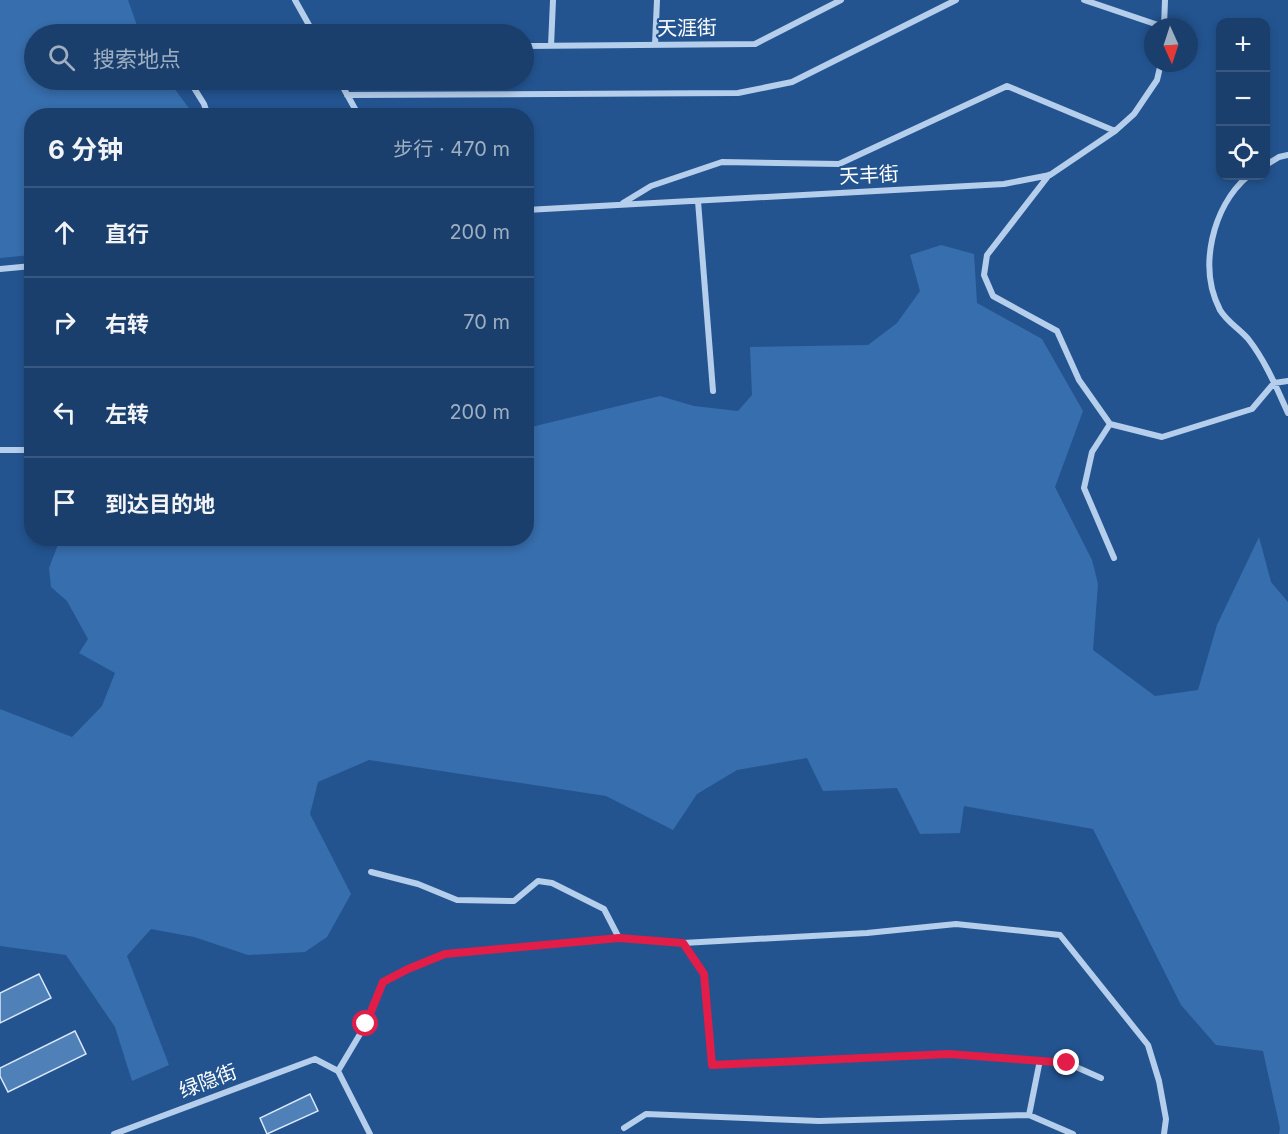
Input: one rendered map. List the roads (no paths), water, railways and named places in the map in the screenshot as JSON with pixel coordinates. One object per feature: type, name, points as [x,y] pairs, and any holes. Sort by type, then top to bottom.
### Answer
[{"type":"street","points":[[295,0],[308,24]]},
{"type":"street","points":[[551,46],[553,0]]},
{"type":"street","points":[[655,45],[657,0]]},
{"type":"street","name":"天涯街","points":[[534,46],[754,44],[841,0]]},
{"type":"street","points":[[347,95],[738,93],[792,82],[956,0]]},
{"type":"street","points":[[1084,0],[1144,20]]},
{"type":"street","points":[[1164,18],[1165,0]]},
{"type":"street","name":"天丰街","points":[[534,210],[1004,184],[1050,175],[1115,131],[1134,114],[1157,80],[1159,72]]},
{"type":"street","points":[[619,205],[651,186],[722,162],[839,164],[1006,86],[1115,131]]},
{"type":"street","points":[[195,90],[205,108]]},
{"type":"street","points":[[344,90],[354,108]]},
{"type":"street","points":[[1270,163],[1288,155]]},
{"type":"street","points":[[1050,175],[987,255],[984,275],[993,296],[1057,331],[1079,380],[1110,424],[1162,437],[1252,409],[1274,383],[1288,381]]},
{"type":"street","points":[[1245,180],[1226,203],[1210,242],[1210,282],[1221,312],[1249,340],[1288,413]]},
{"type":"street","points":[[698,201],[713,391]]},
{"type":"street","points":[[0,269],[24,267]]},
{"type":"street","points":[[1110,424],[1092,453],[1084,488],[1114,558]]},
{"type":"street","points":[[0,450],[24,450]]},
{"type":"street","points":[[371,872],[418,884],[457,900],[514,901],[538,881],[552,883],[604,909],[619,938]]},
{"type":"street","points":[[370,1134],[338,1071],[366,1024],[383,982],[445,954],[619,938],[683,943],[867,933],[956,924],[1060,935],[1148,1045],[1159,1081],[1166,1119],[1164,1134]]},
{"type":"street","points":[[683,943],[704,974],[712,1065],[949,1054],[1067,1063],[1101,1078]]},
{"type":"street","name":"绿隐街","points":[[114,1134],[315,1059],[338,1071]]},
{"type":"street","points":[[1029,1115],[1040,1060]]},
{"type":"street","points":[[624,1128],[646,1113],[819,1121],[1029,1115],[1073,1134]]}]
